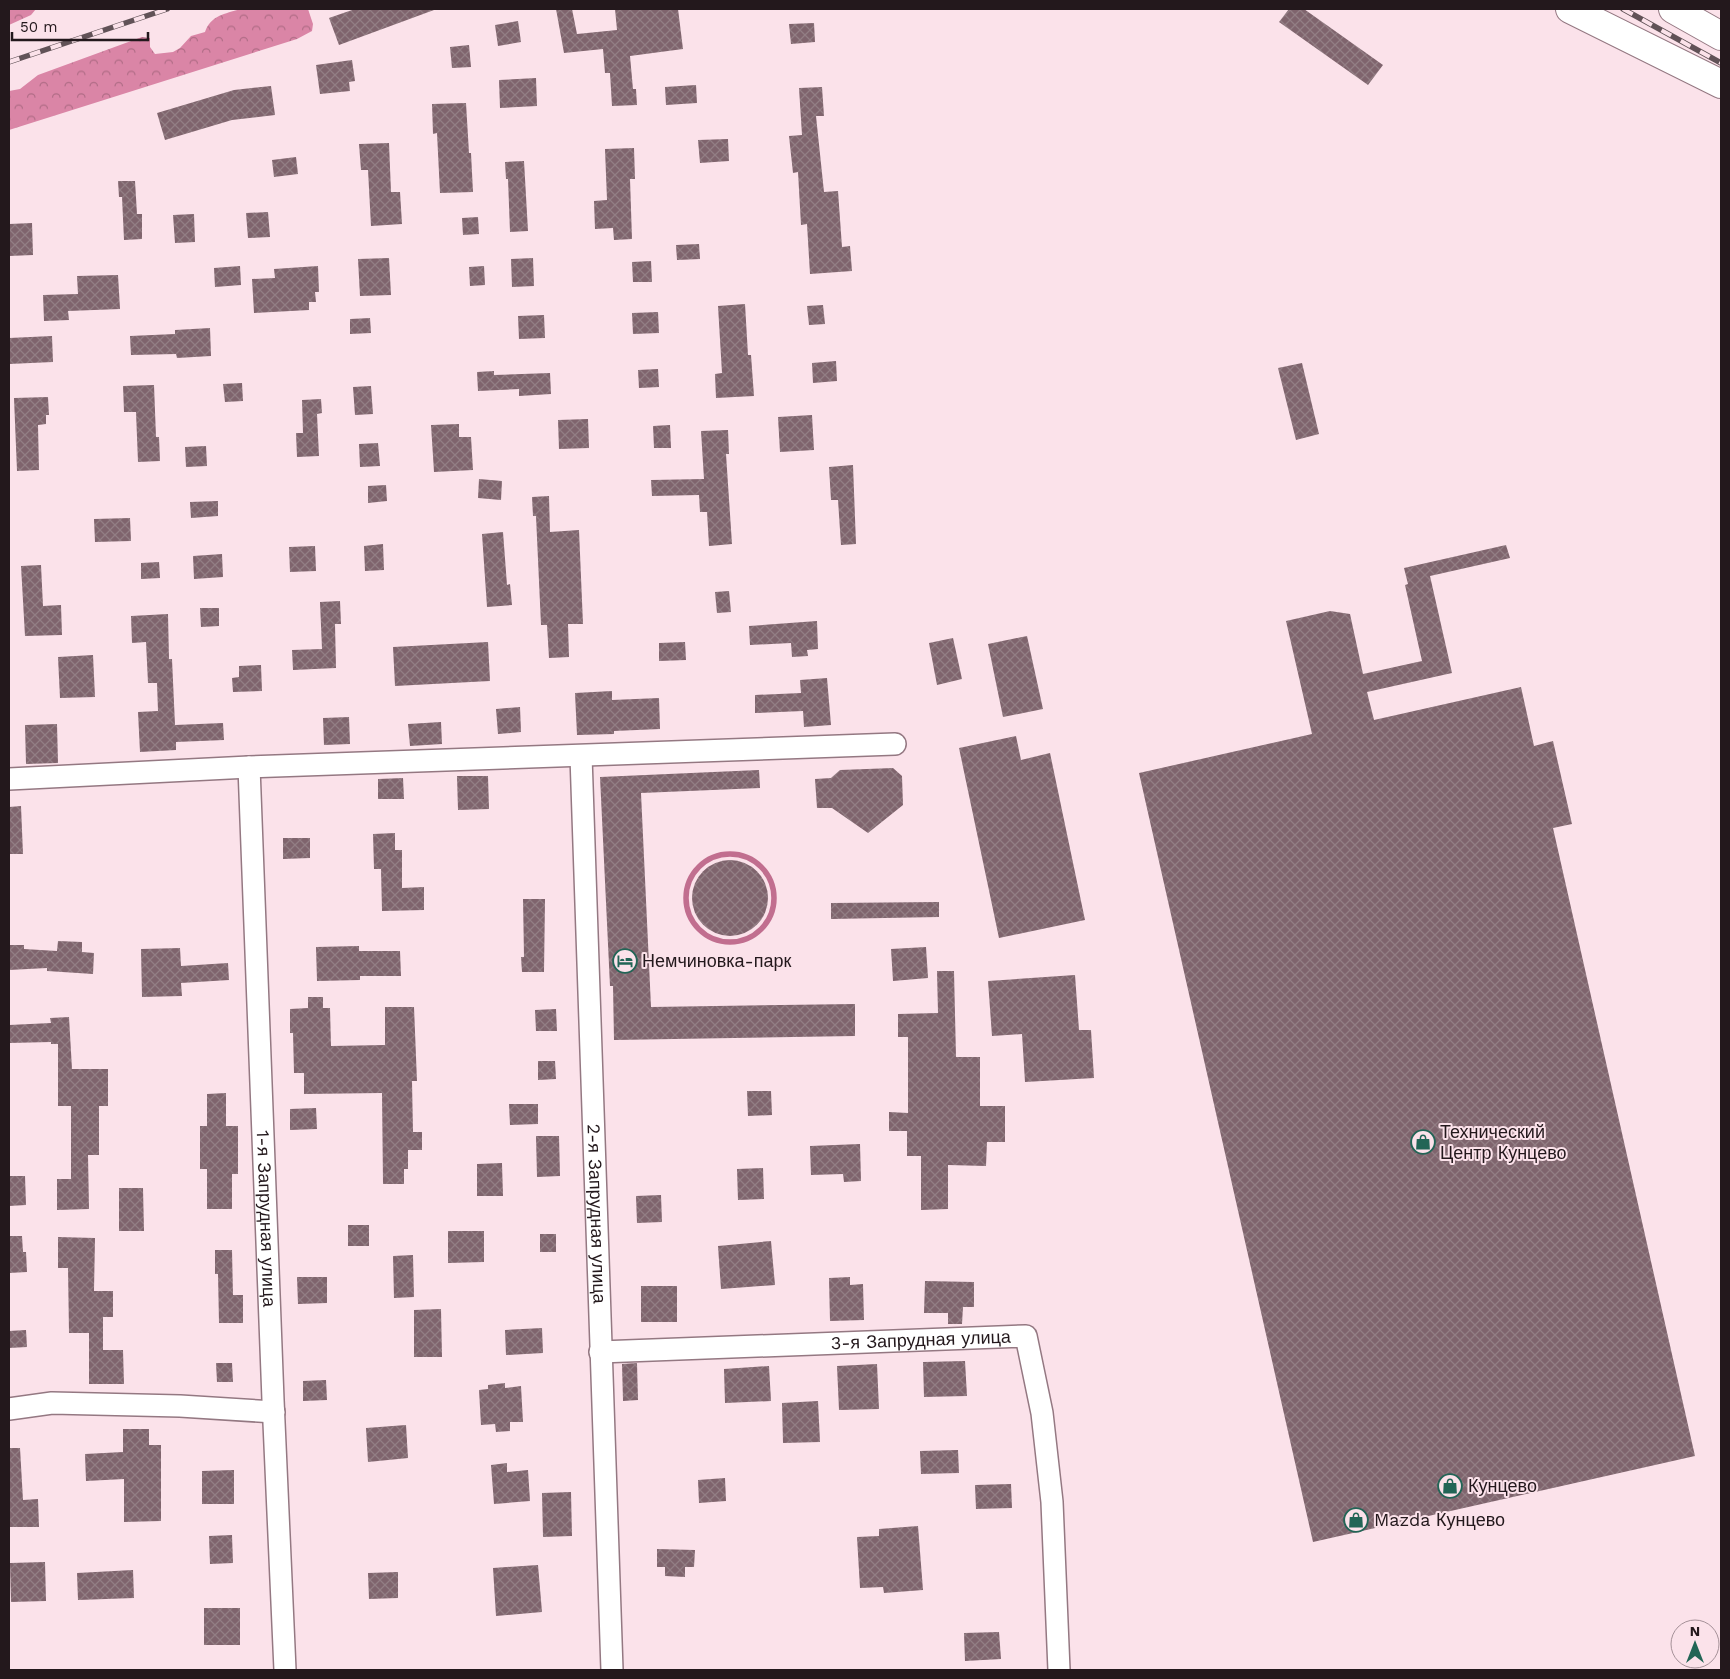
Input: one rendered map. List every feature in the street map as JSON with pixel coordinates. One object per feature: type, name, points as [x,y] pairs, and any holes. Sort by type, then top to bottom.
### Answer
[{"type":"main road","points":[[1566,9],[1721,95]]},
{"type":"main road","points":[[1570,9],[1721,84]]},
{"type":"main road","points":[[1673,9],[1721,36]]},
{"type":"street","points":[[9,779],[250,767],[895,744]]},
{"type":"street","name":"2-я Запрудная улица","points":[[580,756],[612,1670]]},
{"type":"street","name":"1-я Запрудная улица","points":[[250,767],[285,1670]]},
{"type":"street","name":"3-я Запрудная улица","points":[[600,1352],[1026,1336],[1042,1413],[1052,1502],[1059,1670]]},
{"type":"street","points":[[9,1409],[52,1403],[180,1406],[274,1412]]},
{"type":"green space","points":[[9,9],[36,9],[31,15],[9,25]]},
{"type":"green space","points":[[240,9],[308,9],[313,24],[312,31],[297,39],[9,130],[9,91],[20,89],[38,75],[142,37],[150,38],[150,47],[155,54],[173,52],[180,48],[191,36],[205,32],[215,19]]},
{"type":"building","points":[[355,9],[434,10],[339,45],[329,18]]},
{"type":"building","points":[[556,9],[572,9],[577,34],[617,30],[615,9],[678,9],[683,49],[630,56],[633,89],[636,89],[637,105],[612,106],[610,73],[605,73],[603,49],[564,53]]},
{"type":"building","points":[[1289,9],[1304,9],[1383,65],[1368,85],[1279,22]]},
{"type":"building","points":[[518,21],[521,42],[498,46],[495,25]]},
{"type":"building","points":[[814,23],[815,42],[791,44],[789,24]]},
{"type":"building","points":[[469,45],[471,67],[452,68],[450,47]]},
{"type":"building","points":[[352,60],[355,81],[349,82],[350,91],[320,94],[316,65]]},
{"type":"building","points":[[536,78],[537,106],[500,108],[499,80]]},
{"type":"building","points":[[696,85],[697,103],[666,105],[665,87]]},
{"type":"building","points":[[271,86],[275,115],[232,120],[165,140],[157,113],[234,90]]},
{"type":"building","points":[[822,87],[824,116],[816,116],[824,192],[838,191],[842,247],[850,246],[852,271],[810,274],[807,224],[801,225],[798,172],[793,173],[789,136],[802,135],[799,88]]},
{"type":"building","points":[[466,103],[473,192],[440,193],[437,133],[433,134],[432,104]]},
{"type":"building","points":[[728,139],[729,161],[700,163],[698,140]]},
{"type":"building","points":[[389,143],[391,192],[400,192],[402,224],[371,226],[368,170],[361,170],[359,144]]},
{"type":"building","points":[[634,148],[635,179],[630,179],[632,239],[614,240],[613,228],[595,229],[594,201],[607,200],[605,149]]},
{"type":"building","points":[[296,157],[298,174],[274,177],[272,160]]},
{"type":"building","points":[[524,161],[528,231],[510,232],[508,179],[506,179],[505,162]]},
{"type":"building","points":[[118,181],[135,181],[137,214],[142,214],[142,239],[124,240],[122,197],[119,197]]},
{"type":"building","points":[[268,212],[270,237],[248,238],[246,213]]},
{"type":"building","points":[[194,214],[195,242],[175,243],[173,215]]},
{"type":"building","points":[[478,217],[479,234],[463,235],[462,218]]},
{"type":"building","points":[[32,223],[33,255],[9,256],[9,224]]},
{"type":"building","points":[[699,244],[700,259],[677,260],[676,245]]},
{"type":"building","points":[[389,258],[391,295],[360,296],[358,259]]},
{"type":"building","points":[[533,258],[534,286],[512,287],[511,259]]},
{"type":"building","points":[[651,261],[652,282],[633,282],[632,262]]},
{"type":"building","points":[[240,266],[241,285],[215,287],[214,268]]},
{"type":"building","points":[[318,266],[319,292],[315,292],[316,302],[309,302],[309,310],[254,313],[252,279],[275,278],[274,269]]},
{"type":"building","points":[[484,266],[485,285],[470,286],[469,267]]},
{"type":"building","points":[[118,275],[120,309],[68,311],[69,320],[44,321],[43,295],[78,294],[77,276]]},
{"type":"building","points":[[745,304],[748,355],[751,355],[754,396],[716,398],[715,374],[722,373],[718,306]]},
{"type":"building","points":[[823,305],[825,324],[809,325],[807,306]]},
{"type":"building","points":[[658,312],[659,333],[633,334],[632,313]]},
{"type":"building","points":[[544,315],[545,338],[519,339],[518,316]]},
{"type":"building","points":[[370,318],[371,333],[350,334],[350,319]]},
{"type":"building","points":[[210,328],[211,356],[177,358],[176,354],[131,355],[130,336],[175,334],[175,330]]},
{"type":"building","points":[[52,336],[53,362],[9,364],[9,338]]},
{"type":"building","points":[[836,361],[837,381],[813,383],[812,363]]},
{"type":"building","points":[[1302,363],[1319,434],[1296,440],[1278,368]]},
{"type":"building","points":[[658,369],[659,387],[639,388],[638,370]]},
{"type":"building","points":[[494,371],[494,375],[550,373],[551,394],[519,396],[519,389],[478,391],[477,372]]},
{"type":"building","points":[[242,383],[243,401],[225,402],[223,384]]},
{"type":"building","points":[[154,385],[156,437],[159,437],[160,461],[138,462],[136,412],[124,412],[123,386]]},
{"type":"building","points":[[371,386],[373,414],[355,415],[353,387]]},
{"type":"building","points":[[48,397],[49,415],[46,415],[46,424],[38,425],[39,470],[17,471],[14,398]]},
{"type":"building","points":[[321,399],[322,413],[317,414],[319,456],[297,457],[296,433],[303,433],[302,400]]},
{"type":"building","points":[[812,415],[814,450],[780,452],[778,417]]},
{"type":"building","points":[[588,419],[589,448],[559,449],[558,420]]},
{"type":"building","points":[[459,424],[459,437],[471,437],[473,470],[434,472],[431,425]]},
{"type":"building","points":[[670,425],[671,448],[654,448],[653,426]]},
{"type":"building","points":[[728,430],[729,454],[726,454],[732,544],[709,546],[707,512],[700,512],[699,495],[652,496],[651,480],[704,479],[701,431]]},
{"type":"building","points":[[378,443],[380,466],[360,467],[359,444]]},
{"type":"building","points":[[206,446],[207,466],[186,467],[185,447]]},
{"type":"building","points":[[853,465],[856,544],[841,545],[838,500],[831,500],[829,467]]},
{"type":"building","points":[[479,479],[502,481],[501,500],[478,498]]},
{"type":"building","points":[[386,485],[387,501],[368,503],[368,486]]},
{"type":"building","points":[[549,496],[550,532],[579,530],[583,624],[568,624],[569,657],[549,658],[547,625],[541,625],[536,516],[533,516],[532,497]]},
{"type":"building","points":[[218,501],[218,516],[191,518],[190,502]]},
{"type":"building","points":[[130,518],[131,541],[95,542],[94,519]]},
{"type":"building","points":[[503,532],[507,585],[510,584],[512,605],[487,607],[482,534]]},
{"type":"building","points":[[383,544],[384,570],[365,571],[364,546]]},
{"type":"building","name":"Технический Центр Кунцево","points":[[1506,545],[1510,558],[1430,576],[1452,673],[1367,692],[1374,720],[1521,687],[1534,746],[1553,741],[1572,824],[1553,828],[1695,1456],[1313,1542],[1139,773],[1312,734],[1286,621],[1330,611],[1350,614],[1363,674],[1422,661],[1405,585],[1408,584],[1404,568]]},
{"type":"building","points":[[315,546],[316,571],[290,572],[289,547]]},
{"type":"building","points":[[222,554],[223,577],[194,579],[193,556]]},
{"type":"building","points":[[159,562],[160,578],[141,579],[141,563]]},
{"type":"building","points":[[41,565],[43,606],[61,605],[62,635],[25,636],[21,566]]},
{"type":"building","points":[[729,591],[731,612],[717,613],[715,592]]},
{"type":"building","points":[[340,601],[341,624],[335,624],[336,668],[293,670],[292,650],[322,649],[320,602]]},
{"type":"building","points":[[200,608],[219,608],[219,626],[201,627]]},
{"type":"building","points":[[168,614],[169,659],[172,659],[175,725],[223,723],[224,740],[176,742],[176,750],[140,752],[138,712],[158,711],[157,683],[148,683],[146,642],[132,643],[131,616]]},
{"type":"building","points":[[817,621],[818,649],[807,650],[808,656],[792,657],[791,643],[750,645],[749,626]]},
{"type":"building","points":[[1027,636],[1043,709],[1003,717],[988,644]]},
{"type":"building","points":[[953,638],[962,679],[937,685],[929,643]]},
{"type":"building","points":[[488,642],[490,681],[395,686],[393,647]]},
{"type":"building","points":[[685,642],[686,660],[659,661],[659,643]]},
{"type":"building","points":[[93,655],[95,697],[60,698],[58,657]]},
{"type":"building","points":[[261,665],[262,691],[233,692],[232,678],[239,677],[239,666]]},
{"type":"building","points":[[827,678],[831,725],[804,727],[803,711],[755,713],[755,695],[801,693],[800,680]]},
{"type":"building","points":[[612,691],[612,700],[659,698],[660,729],[614,731],[614,734],[577,735],[575,693]]},
{"type":"building","points":[[520,707],[521,732],[498,734],[496,709]]},
{"type":"building","points":[[349,717],[350,744],[324,745],[323,718]]},
{"type":"building","points":[[441,722],[442,744],[410,746],[408,724]]},
{"type":"building","points":[[57,724],[58,763],[26,764],[25,725]]},
{"type":"building","points":[[1016,736],[1021,760],[1050,753],[1085,920],[999,938],[959,748]]},
{"type":"building","points":[[893,768],[902,776],[903,805],[868,833],[832,808],[817,808],[815,779],[831,778],[840,770]]},
{"type":"building","points":[[759,770],[760,788],[641,793],[651,1007],[855,1004],[855,1036],[614,1040],[613,986],[610,986],[600,777]]},
{"type":"building","points":[[457,776],[488,776],[489,809],[458,810]]},
{"type":"building","points":[[403,778],[404,799],[378,799],[378,779]]},
{"type":"building","points":[[21,806],[23,854],[9,854],[9,807]]},
{"type":"building","points":[[395,833],[395,850],[402,850],[402,888],[424,887],[424,910],[382,911],[381,869],[374,869],[373,834]]},
{"type":"building","points":[[283,838],[310,838],[310,858],[283,859]]},
{"type":"building","points":[[730,860],[744,863],[757,871],[765,884],[768,898],[765,912],[757,925],[744,933],[730,936],[716,933],[703,925],[695,912],[692,898],[695,884],[703,871],[716,863]]},
{"type":"building","points":[[523,899],[545,899],[544,972],[522,972],[521,957],[524,957]]},
{"type":"building","points":[[939,902],[939,917],[831,919],[831,903]]},
{"type":"building","points":[[58,941],[82,942],[82,952],[94,953],[93,974],[47,971],[47,968],[9,970],[9,945],[24,945],[24,949],[57,951]]},
{"type":"building","points":[[359,946],[359,951],[400,951],[401,976],[360,976],[360,980],[317,981],[316,947]]},
{"type":"building","points":[[926,947],[928,978],[893,981],[891,949]]},
{"type":"building","points":[[180,948],[181,966],[228,963],[229,980],[181,983],[182,996],[142,997],[141,949]]},
{"type":"building","points":[[937,971],[954,971],[956,1057],[980,1057],[980,1106],[1005,1106],[1005,1142],[987,1142],[986,1166],[948,1165],[948,1209],[921,1210],[921,1156],[907,1156],[907,1131],[889,1131],[889,1112],[908,1113],[908,1037],[898,1037],[898,1014],[938,1013]]},
{"type":"building","points":[[1075,975],[1079,1030],[1091,1030],[1094,1078],[1025,1082],[1022,1034],[992,1036],[988,981]]},
{"type":"building","points":[[308,997],[323,997],[323,1008],[330,1008],[331,1046],[385,1045],[385,1007],[414,1007],[417,1081],[412,1081],[413,1132],[422,1132],[422,1150],[408,1150],[408,1169],[404,1169],[404,1184],[383,1184],[382,1093],[304,1094],[304,1073],[294,1073],[290,1009],[308,1008]]},
{"type":"building","points":[[556,1009],[557,1031],[536,1031],[535,1010]]},
{"type":"building","points":[[69,1017],[72,1069],[108,1069],[108,1106],[99,1106],[99,1155],[88,1155],[89,1209],[57,1210],[57,1179],[71,1179],[71,1106],[58,1106],[58,1044],[51,1044],[51,1042],[9,1043],[9,1025],[51,1023],[50,1018]]},
{"type":"building","points":[[538,1061],[555,1061],[556,1079],[538,1080]]},
{"type":"building","points":[[747,1091],[771,1091],[772,1115],[748,1116]]},
{"type":"building","points":[[226,1093],[226,1126],[238,1126],[238,1174],[232,1174],[232,1209],[207,1209],[207,1169],[200,1169],[200,1126],[207,1126],[207,1094]]},
{"type":"building","points":[[509,1104],[538,1104],[538,1124],[510,1125]]},
{"type":"building","points":[[316,1108],[317,1129],[290,1130],[290,1109]]},
{"type":"building","points":[[536,1136],[559,1136],[560,1176],[537,1177]]},
{"type":"building","points":[[860,1144],[861,1181],[844,1182],[843,1174],[811,1175],[810,1146]]},
{"type":"building","points":[[502,1163],[503,1196],[477,1196],[477,1164]]},
{"type":"building","points":[[763,1168],[764,1199],[738,1200],[737,1169]]},
{"type":"building","points":[[9,1176],[25,1176],[26,1205],[9,1206]]},
{"type":"building","points":[[119,1188],[143,1188],[144,1231],[119,1231]]},
{"type":"building","points":[[661,1195],[662,1222],[637,1223],[636,1196]]},
{"type":"building","points":[[348,1225],[369,1225],[369,1246],[348,1246]]},
{"type":"building","points":[[448,1231],[484,1231],[484,1262],[448,1263]]},
{"type":"building","points":[[540,1234],[556,1234],[556,1252],[540,1252]]},
{"type":"building","points":[[9,1236],[22,1236],[23,1252],[26,1252],[27,1272],[9,1273]]},
{"type":"building","points":[[58,1237],[95,1238],[94,1291],[113,1291],[113,1317],[103,1317],[103,1350],[123,1350],[124,1384],[89,1384],[89,1333],[69,1333],[68,1268],[58,1268]]},
{"type":"building","points":[[771,1241],[775,1285],[721,1289],[718,1246]]},
{"type":"building","points":[[215,1250],[232,1250],[233,1295],[243,1295],[243,1323],[219,1323],[218,1274],[215,1274]]},
{"type":"building","points":[[413,1255],[414,1297],[394,1298],[393,1256]]},
{"type":"building","points":[[297,1277],[327,1277],[327,1303],[298,1304]]},
{"type":"building","points":[[850,1277],[850,1285],[863,1284],[864,1320],[830,1321],[829,1278]]},
{"type":"building","points":[[925,1281],[974,1282],[974,1307],[963,1307],[962,1324],[948,1324],[948,1313],[924,1313]]},
{"type":"building","points":[[641,1286],[677,1286],[677,1322],[641,1322]]},
{"type":"building","points":[[441,1309],[442,1357],[414,1357],[414,1310]]},
{"type":"building","points":[[542,1328],[543,1353],[506,1355],[505,1330]]},
{"type":"building","points":[[26,1330],[27,1347],[9,1348],[9,1331]]},
{"type":"building","points":[[965,1361],[967,1396],[924,1397],[923,1362]]},
{"type":"building","points":[[216,1363],[232,1363],[233,1382],[217,1382]]},
{"type":"building","points":[[637,1363],[638,1400],[623,1401],[622,1364]]},
{"type":"building","points":[[877,1364],[879,1409],[839,1410],[837,1366]]},
{"type":"building","points":[[769,1366],[771,1401],[725,1403],[724,1369]]},
{"type":"building","points":[[326,1380],[327,1400],[303,1401],[303,1381]]},
{"type":"building","points":[[505,1383],[505,1388],[521,1386],[523,1422],[510,1422],[510,1431],[496,1432],[495,1424],[481,1425],[479,1390],[488,1389],[488,1385]]},
{"type":"building","points":[[818,1401],[820,1442],[783,1443],[782,1403]]},
{"type":"building","points":[[406,1425],[408,1458],[368,1462],[366,1428]]},
{"type":"building","points":[[123,1429],[149,1429],[149,1445],[161,1445],[161,1521],[124,1522],[124,1479],[86,1481],[85,1454],[123,1452]]},
{"type":"building","points":[[9,1448],[20,1448],[23,1500],[38,1499],[39,1527],[9,1527]]},
{"type":"building","points":[[958,1450],[959,1473],[921,1474],[920,1451]]},
{"type":"building","points":[[507,1463],[507,1472],[528,1470],[530,1501],[494,1504],[491,1465]]},
{"type":"building","points":[[234,1470],[234,1504],[202,1504],[202,1471]]},
{"type":"building","points":[[725,1478],[726,1501],[699,1503],[698,1480]]},
{"type":"building","points":[[1011,1484],[1012,1508],[976,1509],[975,1485]]},
{"type":"building","points":[[571,1492],[572,1536],[543,1537],[542,1493]]},
{"type":"building","points":[[918,1526],[923,1590],[884,1593],[883,1587],[860,1588],[857,1537],[879,1536],[879,1529]]},
{"type":"building","points":[[232,1535],[233,1563],[210,1564],[209,1536]]},
{"type":"building","points":[[657,1549],[695,1550],[694,1567],[685,1567],[685,1577],[665,1576],[665,1567],[657,1567]]},
{"type":"building","points":[[45,1562],[46,1601],[11,1602],[10,1563]]},
{"type":"building","points":[[538,1565],[542,1612],[496,1616],[493,1568]]},
{"type":"building","points":[[133,1570],[134,1598],[78,1600],[77,1573]]},
{"type":"building","points":[[398,1572],[398,1598],[369,1599],[368,1573]]},
{"type":"building","points":[[204,1608],[240,1608],[240,1645],[204,1645]]},
{"type":"building","points":[[999,1632],[1001,1659],[965,1661],[964,1633]]},
{"type":"waterway","points":[[730,854],[747,858],[761,867],[770,881],[774,898],[770,915],[761,929],[747,938],[730,942],[713,938],[699,929],[690,915],[686,898],[690,881],[699,867],[713,858],[730,854]]},
{"type":"railway","points":[[9,62],[167,9]]},
{"type":"railway","points":[[1623,9],[1721,63]]},
{"type":"place","name":"Немчиновка-парк","points":[[625,961]]},
{"type":"place","name":"Технический Центр Кунцево","points":[[1423,1142]]},
{"type":"place","name":"Кунцево","points":[[1450,1486]]},
{"type":"place","name":"Mazda Кунцево","points":[[1356,1520]]}]
